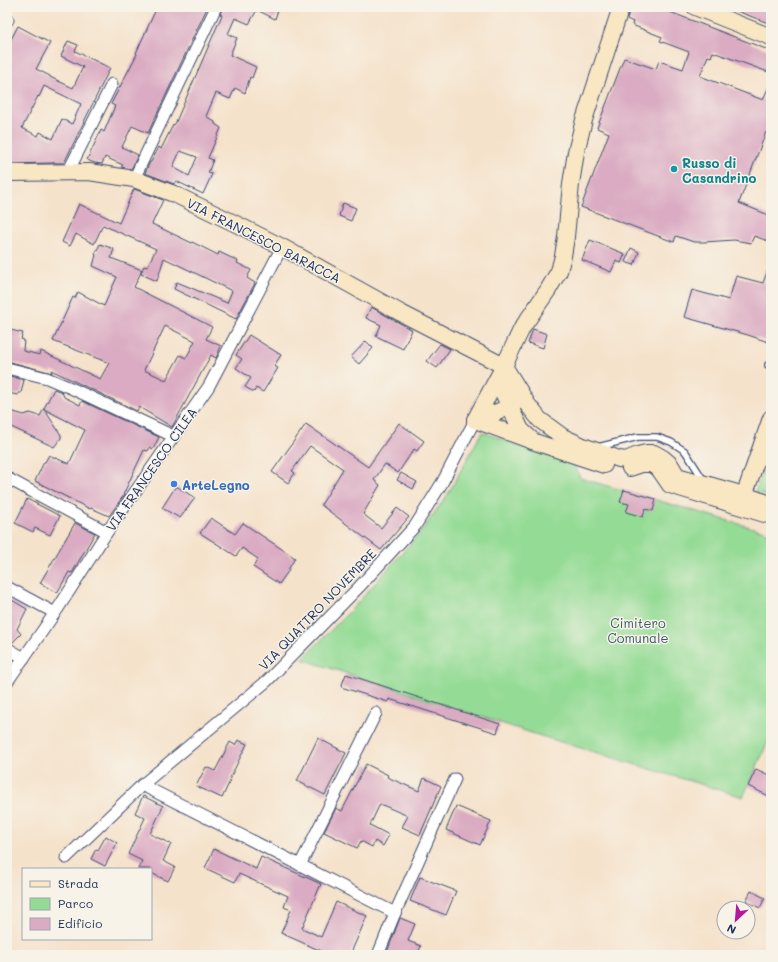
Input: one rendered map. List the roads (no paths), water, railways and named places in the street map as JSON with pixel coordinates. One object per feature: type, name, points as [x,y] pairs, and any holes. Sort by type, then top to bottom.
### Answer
[{"type":"street","points":[[134,179],[216,7]]},
{"type":"street","points":[[475,420],[501,373],[522,328],[548,290],[558,271],[563,256],[566,237],[571,184],[576,152],[584,120],[621,7]]},
{"type":"street","points":[[695,7],[771,37]]},
{"type":"street","points":[[68,172],[112,84]]},
{"type":"street","name":"VIA FRANCESCO BARACCA","points":[[7,173],[89,172],[134,179],[174,194],[282,247],[401,313],[501,373]]},
{"type":"street","name":"VIA FRANCESCO CILEA","points":[[7,682],[107,532],[209,386],[282,247]]},
{"type":"street","points":[[7,368],[47,378],[173,436]]},
{"type":"street","points":[[501,373],[523,395],[528,405],[540,420],[563,436],[598,447],[619,459],[626,460],[638,455],[654,453],[670,464],[677,476],[706,484],[771,516]]},
{"type":"street","points":[[501,373],[513,413],[520,430],[535,442]]},
{"type":"street","points":[[513,413],[519,399],[523,395]]},
{"type":"street","points":[[475,420],[500,411],[513,413],[521,408],[527,407],[534,412]]},
{"type":"street","points":[[742,501],[771,418]]},
{"type":"street","points":[[475,420],[619,470],[624,470],[642,464],[651,464],[659,469],[670,485],[742,501],[771,504]]},
{"type":"street","name":"VIA QUATTRO NOVEMBRE","points":[[66,858],[142,786],[267,681],[359,587],[415,526],[442,484],[475,420]]},
{"type":"street","points":[[7,478],[107,532]]},
{"type":"street","points":[[7,587],[55,612]]},
{"type":"street","points":[[7,648],[24,658]]},
{"type":"street","points":[[300,865],[376,713]]},
{"type":"street","points":[[378,955],[395,913],[455,779]]},
{"type":"street","points":[[142,786],[395,913]]},
{"type":"place","name":"Russo di Casandrino","points":[[674,169]]},
{"type":"place","name":"ArteLegno","points":[[174,484]]},
{"type":"park label","name":"Cimitero Comunale","points":[[638,630]]}]
